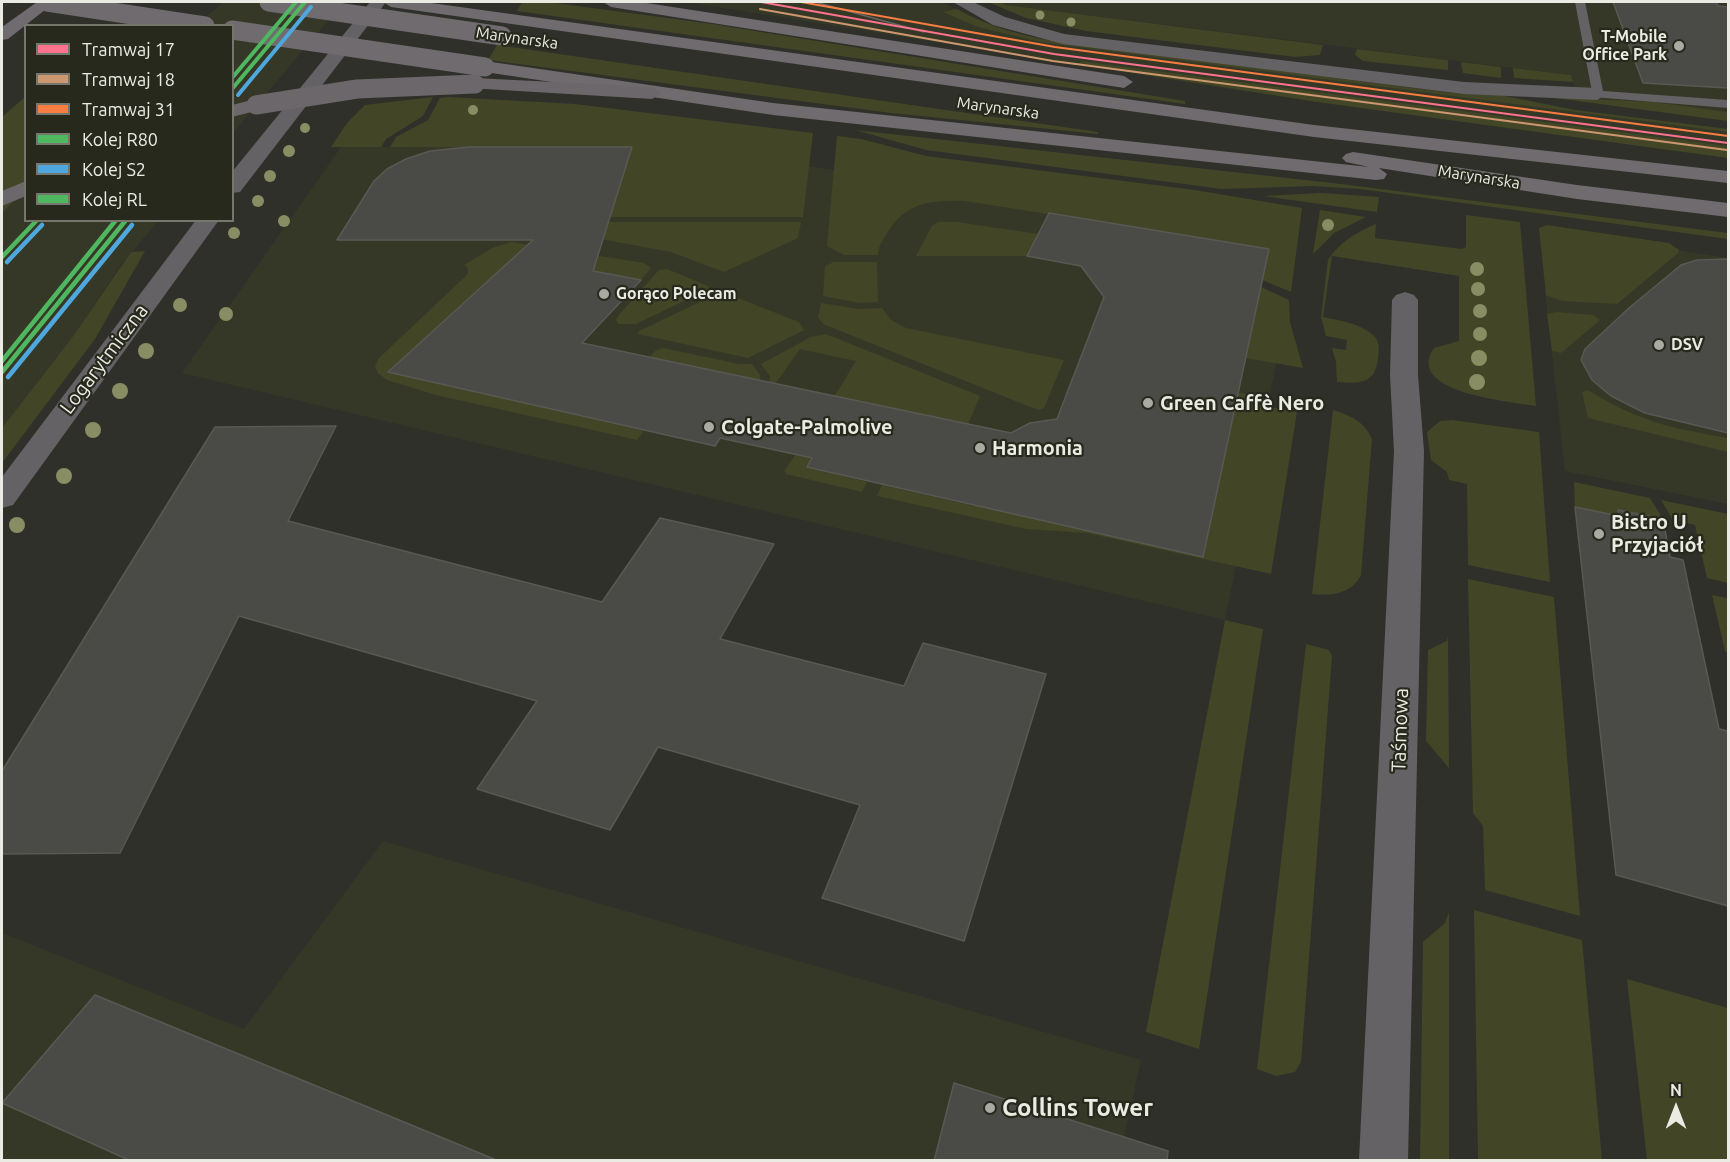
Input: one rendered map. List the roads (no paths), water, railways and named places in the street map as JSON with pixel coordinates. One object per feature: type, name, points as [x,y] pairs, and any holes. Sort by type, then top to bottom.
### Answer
[{"type":"highway","points":[[234,111],[307,95],[357,89],[475,84],[652,93]]},
{"type":"highway","points":[[2,200],[24,188]]},
{"type":"main road","points":[[34,24],[49,2]]},
{"type":"main road","points":[[2,35],[49,2],[192,24]]},
{"type":"main road","name":"Marynarska","points":[[269,2],[584,48]]},
{"type":"main road","name":"Marynarska","points":[[391,2],[1314,131],[1728,177]]},
{"type":"main road","points":[[611,2],[1138,85]]},
{"type":"main road","points":[[234,30],[485,66],[652,93],[964,132],[1577,192]]},
{"type":"main road","points":[[9,52],[24,38]]},
{"type":"main road","points":[[1309,112],[1728,167]]},
{"type":"main road","name":"Marynarska","points":[[1143,129],[1577,192],[1728,210]]},
{"type":"street","points":[[234,184],[378,2]]},
{"type":"street","points":[[962,2],[999,21],[1063,39],[1464,88],[1597,94]]},
{"type":"street","name":"Logarytmiczna","points":[[2,498],[206,222]]},
{"type":"street","name":"Taśmowa","points":[[1383,1161],[1409,451],[1404,375],[1405,300]]},
{"type":"lane","points":[[628,2],[649,7]]},
{"type":"lane","points":[[1580,2],[1597,94],[1728,104]]},
{"type":"tram line","name":"17","points":[[761,2],[1054,54],[1728,143]]},
{"type":"tram line","name":"31","points":[[801,2],[1055,47],[1728,136]]},
{"type":"tram line","points":[[815,2],[924,32]]},
{"type":"tram line","name":"18","points":[[760,9],[1053,61],[1727,150]]},
{"type":"rail line","name":"RL","points":[[234,76],[296,2]]},
{"type":"rail line","name":"R80","points":[[234,87],[305,2]]},
{"type":"rail line","name":"S2","points":[[238,95],[311,7]]},
{"type":"rail line","name":"R80","points":[[2,257],[35,222]]},
{"type":"rail line","name":"RL","points":[[2,361],[114,222]]},
{"type":"rail line","name":"R80","points":[[2,372],[124,222]]},
{"type":"rail line","name":"S2","points":[[7,262],[42,225]]},
{"type":"rail line","name":"S2","points":[[8,377],[132,225]]},
{"type":"place","name":"T-Mobile Office Park","points":[[1679,46]]},
{"type":"place","name":"Gorąco Polecam","points":[[604,294]]},
{"type":"place","name":"DSV","points":[[1659,345]]},
{"type":"place","name":"Green Caffè Nero","points":[[1148,403]]},
{"type":"place","name":"Colgate-Palmolive","points":[[709,427]]},
{"type":"place","name":"Harmonia","points":[[980,448]]},
{"type":"place","name":"Bistro U Przyjaciół","points":[[1599,534]]},
{"type":"place","name":"Collins Tower","points":[[990,1108]]}]
